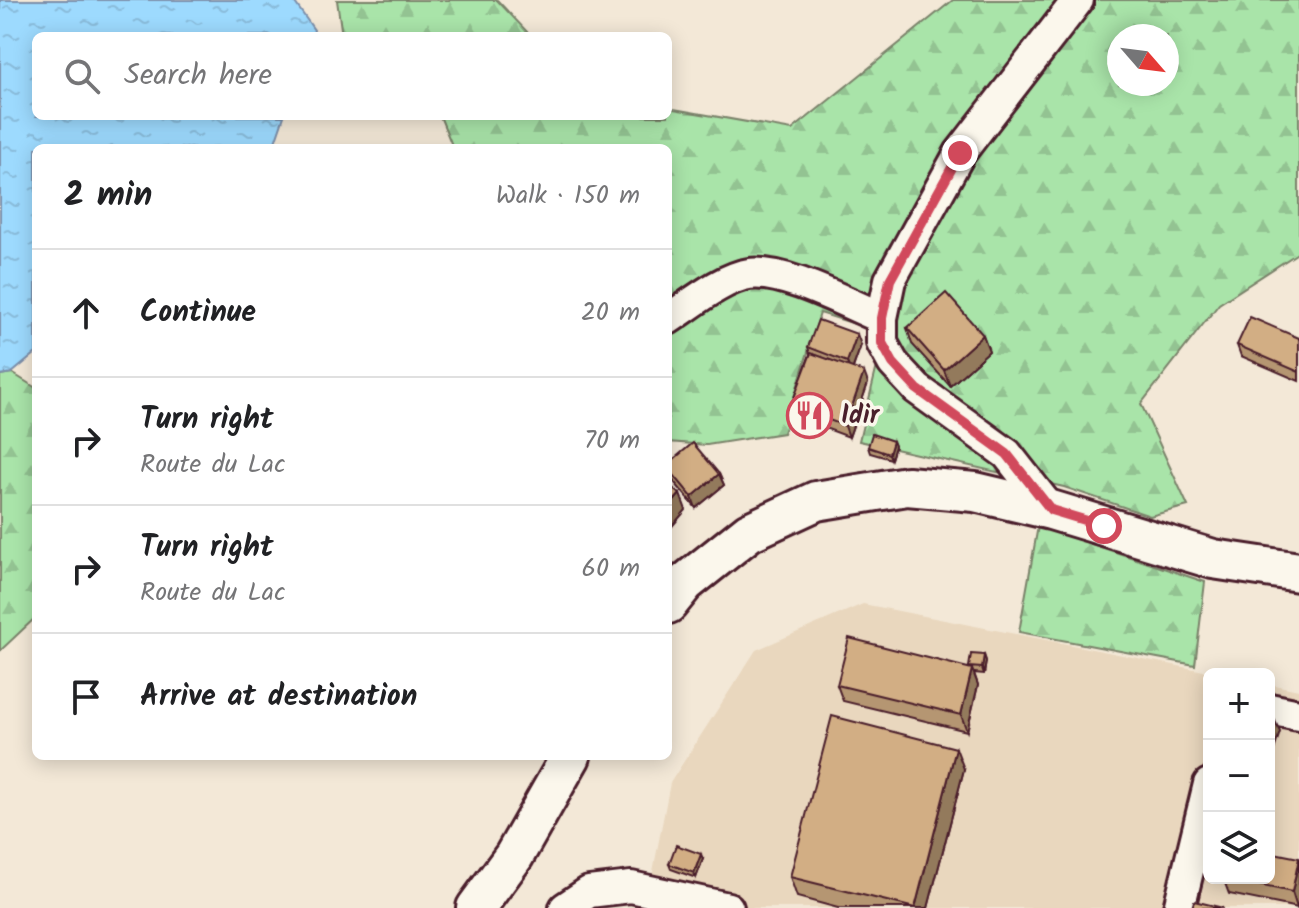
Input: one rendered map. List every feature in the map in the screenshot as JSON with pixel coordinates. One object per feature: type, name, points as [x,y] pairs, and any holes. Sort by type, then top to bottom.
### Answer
[{"type":"main road","points":[[672,599],[685,583],[749,532],[816,501],[907,486],[975,492],[1051,510],[1213,559],[1299,572]]},
{"type":"main road","points":[[476,908],[514,856],[569,760]]},
{"type":"street","points":[[1051,510],[1007,454],[917,389],[893,363],[882,343],[882,318],[890,280],[960,153],[1078,0]]},
{"type":"street","points":[[672,316],[717,287],[748,274],[780,276],[882,318]]},
{"type":"street","points":[[1275,710],[1299,715]]},
{"type":"street","points":[[1179,908],[1203,809]]},
{"type":"street","points":[[565,908],[589,892],[631,887],[713,906]]},
{"type":"shaded area","points":[[863,604],[1203,671],[1203,884],[1275,884],[1275,685],[1299,690],[1299,908],[646,908],[670,783],[756,650]]},
{"type":"green space","points":[[337,0],[497,0],[527,32],[341,32]]},
{"type":"green space","points":[[953,0],[1299,0],[1299,252],[1219,304],[1141,404],[1188,506],[1150,516],[1064,487],[859,441],[877,366],[871,329],[820,313],[783,433],[707,445],[672,442],[672,144],[451,144],[442,120],[672,120],[672,109],[792,130]]},
{"type":"green space","points":[[12,373],[32,386],[32,621],[0,651],[0,375]]},
{"type":"green space","points":[[1038,526],[1205,582],[1195,665],[1019,632]]},
{"type":"water","points":[[0,0],[293,0],[313,32],[32,32],[32,120],[283,120],[274,144],[32,144],[32,356],[12,373],[0,375]]},
{"type":"building","points":[[946,293],[983,335],[944,370],[907,328]]},
{"type":"building","points":[[1250,317],[1299,338],[1299,372],[1237,345]]},
{"type":"building","points":[[818,320],[857,334],[847,362],[808,347]]},
{"type":"building","points":[[811,353],[864,372],[845,426],[791,406]]},
{"type":"building","points":[[872,434],[893,441],[889,454],[868,447]]},
{"type":"building","points":[[693,443],[719,474],[692,497],[672,473],[672,461]]},
{"type":"building","points":[[672,487],[680,494],[672,503]]},
{"type":"building","points":[[849,638],[972,669],[961,715],[837,685]]},
{"type":"building","points":[[971,654],[984,655],[982,668],[969,667]]},
{"type":"building","points":[[832,716],[956,748],[915,908],[790,877]]},
{"type":"building","points":[[676,845],[701,854],[694,873],[669,864]]},
{"type":"building","points":[[1275,853],[1299,858],[1292,892],[1254,884],[1275,884]]},
{"type":"building","points":[[1194,901],[1223,908],[1192,908]]},
{"type":"place","name":"Idir","points":[[810,416]]},
{"type":"route","points":[[960,153],[890,280],[882,318],[882,343],[893,363],[917,389],[1007,454],[1051,510],[1104,526]]}]
